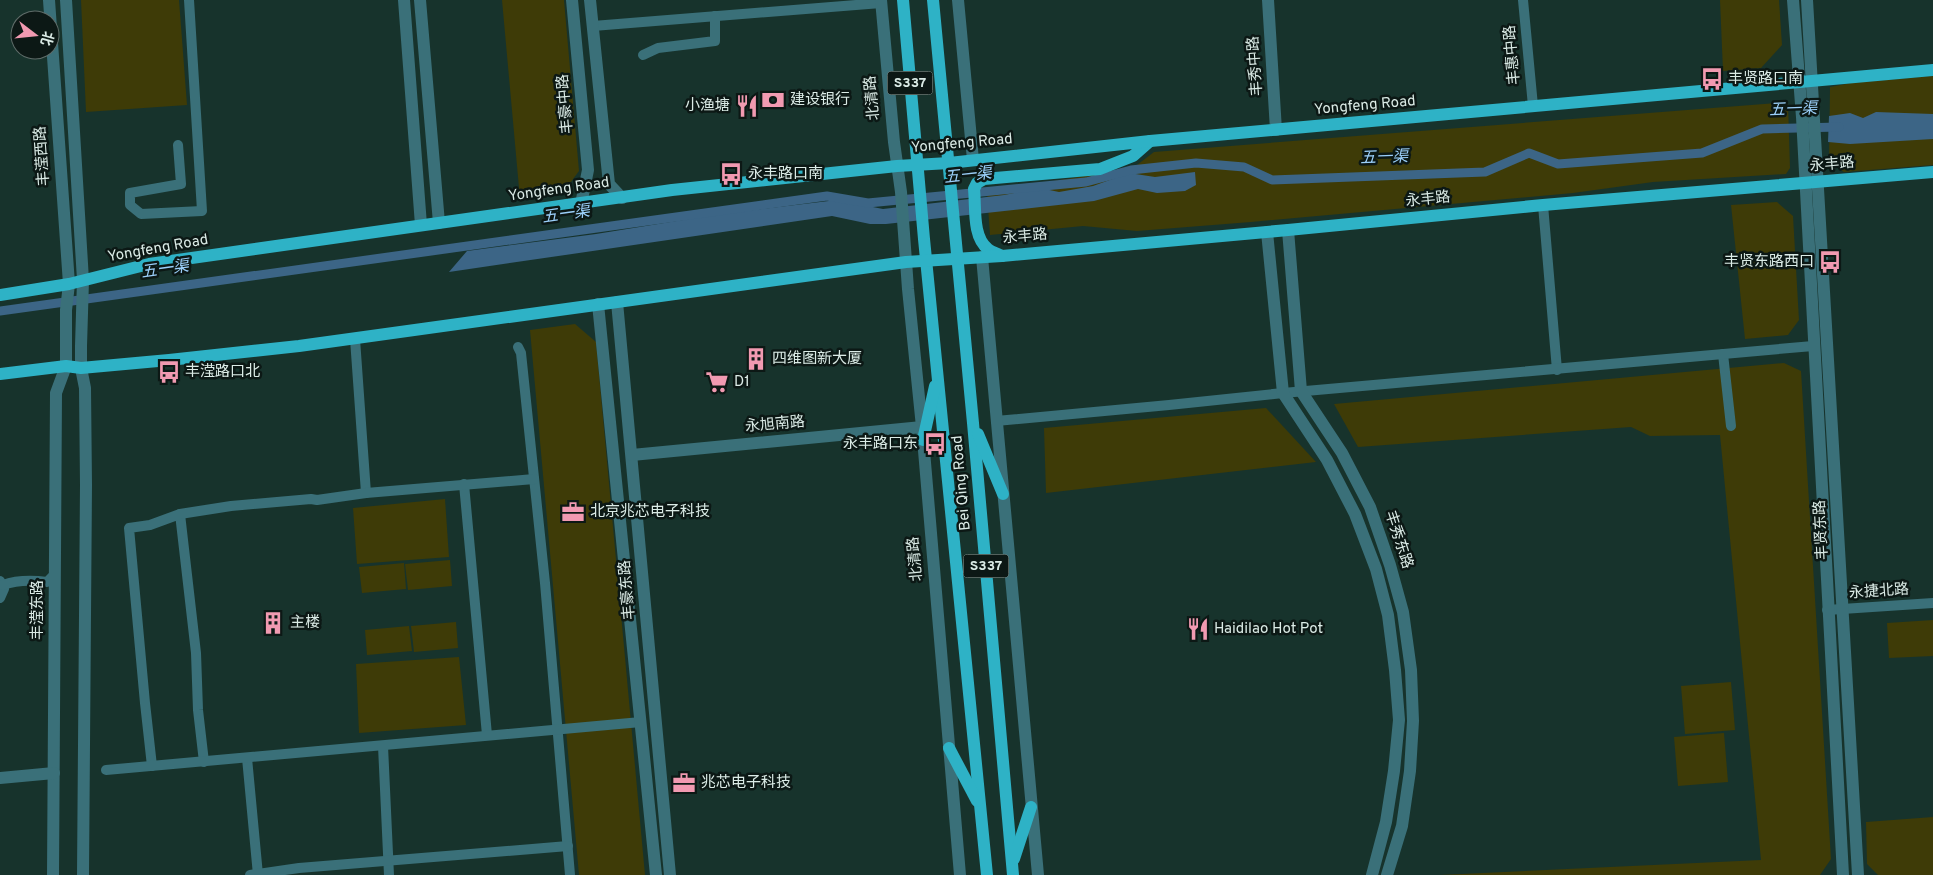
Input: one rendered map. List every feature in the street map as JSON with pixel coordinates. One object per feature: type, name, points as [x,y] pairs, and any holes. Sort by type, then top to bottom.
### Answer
[{"type":"main road","name":"S337","points":[[903,0],[918,166]]},
{"type":"main road","name":"S337","points":[[933,0],[949,163]]},
{"type":"main road","name":"Yongfeng Road","points":[[0,295],[69,284],[149,264],[672,190],[1150,141],[1933,70]]},
{"type":"main road","points":[[1002,256],[988,249],[981,242],[978,233],[974,189],[977,183],[984,179],[1100,169],[1133,156],[1150,141]]},
{"type":"main road","name":"Bei Qing Road","points":[[949,163],[1013,869]]},
{"type":"main road","name":"Bei Qing Road","points":[[918,166],[937,377],[987,875]]},
{"type":"main road","name":"永丰路","points":[[926,261],[1002,256],[1543,205],[1933,172]]},
{"type":"main road","points":[[0,374],[66,366],[81,368],[179,359],[354,339],[906,262],[926,261]]},
{"type":"main road","points":[[923,440],[937,377]]},
{"type":"main road","points":[[973,423],[1003,494]]},
{"type":"main road","points":[[949,748],[980,805]]},
{"type":"main road","points":[[1013,869],[1031,807]]},
{"type":"street","name":"丰滢西路","points":[[49,0],[69,284],[66,310],[66,346]]},
{"type":"street","points":[[66,0],[83,280],[81,368],[85,388],[86,485],[83,875]]},
{"type":"street","points":[[178,145],[181,184],[130,193],[130,205],[141,214],[202,211],[189,0]]},
{"type":"street","points":[[404,0],[421,225]]},
{"type":"street","points":[[420,0],[439,223]]},
{"type":"street","name":"丰豪中路","points":[[572,0],[588,170],[581,204]]},
{"type":"street","points":[[590,0],[609,184],[622,198]]},
{"type":"street","points":[[958,0],[973,160]]},
{"type":"street","name":"丰秀中路","points":[[1268,0],[1276,130]]},
{"type":"street","name":"丰惠中路","points":[[1523,0],[1533,106]]},
{"type":"street","points":[[1793,0],[1799,82],[1807,116],[1811,183]]},
{"type":"street","points":[[1807,0],[1813,81],[1807,116]]},
{"type":"street","points":[[593,26],[881,1]]},
{"type":"street","name":"北清路","points":[[881,1],[922,427],[960,875]]},
{"type":"street","points":[[643,55],[658,48],[716,41],[715,16]]},
{"type":"street","name":"丰贤东路","points":[[1811,183],[1813,346],[1843,875]]},
{"type":"street","name":"丰贤东路","points":[[1811,183],[1824,273],[1858,875]]},
{"type":"street","points":[[1543,205],[1557,370]]},
{"type":"street","name":"丰秀东路","points":[[1288,230],[1301,391],[1342,453],[1370,507],[1390,564],[1403,612],[1411,670],[1413,721],[1410,771],[1402,826],[1387,875]]},
{"type":"street","name":"丰秀东路","points":[[1267,232],[1284,393],[1327,460],[1354,514],[1376,569],[1388,615],[1399,720],[1386,822],[1372,875]]},
{"type":"street","points":[[982,257],[1038,875]]},
{"type":"street","name":"丰豪东路","points":[[617,302],[670,875]]},
{"type":"street","name":"丰豪东路","points":[[598,304],[656,875]]},
{"type":"street","points":[[354,339],[366,493]]},
{"type":"street","name":"丰滢东路","points":[[54,875],[56,393],[66,366],[66,346]]},
{"type":"street","points":[[996,420],[1813,346]]},
{"type":"street","points":[[518,347],[521,353],[545,583],[570,875]]},
{"type":"street","points":[[1723,354],[1731,426]]},
{"type":"street","name":"永旭南路","points":[[632,455],[922,427]]},
{"type":"street","points":[[152,766],[144,702],[129,528],[150,525],[180,514],[232,506],[317,500],[366,493],[534,479]]},
{"type":"street","points":[[464,484],[487,735]]},
{"type":"street","points":[[180,514],[196,653],[198,710],[204,762]]},
{"type":"street","points":[[0,598],[3,592],[2,583],[36,580],[46,582],[54,576]]},
{"type":"street","name":"永捷北路","points":[[1827,610],[1933,603]]},
{"type":"street","points":[[106,770],[641,722]]},
{"type":"street","points":[[383,746],[389,875]]},
{"type":"street","points":[[247,758],[256,875],[300,868],[568,846]]},
{"type":"street","points":[[0,778],[54,773]]},
{"type":"shaded area","points":[[81,0],[179,0],[187,105],[86,112]]},
{"type":"shaded area","points":[[502,0],[564,0],[579,171],[562,194],[520,199]]},
{"type":"shaded area","points":[[1720,0],[1779,0],[1782,45],[1761,68],[1723,71]]},
{"type":"shaded area","points":[[1933,76],[1933,165],[1844,172],[1829,162],[1830,87],[1851,83]]},
{"type":"shaded area","points":[[1788,102],[1790,168],[1786,174],[1653,182],[1573,193],[1137,231],[1083,226],[990,235],[987,192],[1133,168],[1154,152]]},
{"type":"shaded area","points":[[1777,202],[1793,216],[1799,320],[1788,335],[1745,339],[1731,205]]},
{"type":"shaded area","points":[[575,324],[596,342],[645,875],[579,875],[530,330]]},
{"type":"shaded area","points":[[1784,363],[1801,371],[1831,859],[1820,875],[1440,875],[1761,860],[1720,435],[1650,436],[1631,427],[1358,447],[1334,404]]},
{"type":"shaded area","points":[[1266,408],[1316,462],[1046,493],[1044,428]]},
{"type":"shaded area","points":[[445,499],[449,557],[357,564],[353,508]]},
{"type":"shaded area","points":[[450,560],[452,586],[408,590],[405,564]]},
{"type":"shaded area","points":[[404,563],[406,589],[362,593],[359,567]]},
{"type":"shaded area","points":[[1933,620],[1933,656],[1889,658],[1887,623]]},
{"type":"shaded area","points":[[456,622],[458,648],[414,652],[411,626]]},
{"type":"shaded area","points":[[409,626],[412,651],[367,655],[365,630]]},
{"type":"shaded area","points":[[459,657],[466,725],[359,733],[356,664]]},
{"type":"shaded area","points":[[1731,682],[1735,730],[1685,734],[1681,686]]},
{"type":"shaded area","points":[[1724,733],[1728,782],[1678,786],[1674,737]]},
{"type":"shaded area","points":[[1933,817],[1933,875],[1878,875],[1867,864],[1866,822]]},
{"type":"water","name":"五一渠","points":[[1876,112],[1933,114],[1933,139],[1850,144],[1828,142],[1829,116],[1850,113],[1863,118]]},
{"type":"water","points":[[1195,172],[1196,185],[1185,191],[1157,193],[1138,189],[1094,201],[886,224],[870,224],[832,216],[449,272],[467,251],[596,234],[720,214],[837,200],[883,209],[1004,195],[1040,188],[1059,192],[1093,186],[1129,173],[1155,177]]},
{"type":"waterway","name":"五一渠","points":[[0,311],[827,196],[868,203],[1086,182],[1131,170],[1196,163],[1244,167],[1272,180],[1485,172],[1529,153],[1558,164],[1702,153],[1762,129],[1839,127]]},
{"type":"place","name":"丰贤路口南","points":[[1712,79]]},
{"type":"place","name":"建设银行","points":[[773,100]]},
{"type":"place","name":"小渔塘","points":[[747,106]]},
{"type":"place","name":"永丰路口南","points":[[731,174]]},
{"type":"place","name":"丰贤东路西口","points":[[1830,262]]},
{"type":"place","name":"四维图新大厦","points":[[756,359]]},
{"type":"place","name":"丰滢路口北","points":[[169,372]]},
{"type":"place","name":"D1","points":[[717,382]]},
{"type":"place","name":"永丰路口东","points":[[935,444]]},
{"type":"place","name":"北京兆芯电子科技","points":[[573,512]]},
{"type":"place","name":"主楼","points":[[273,623]]},
{"type":"place","name":"Haidilao Hot Pot","points":[[1198,629]]},
{"type":"place","name":"兆芯电子科技","points":[[684,783]]}]
